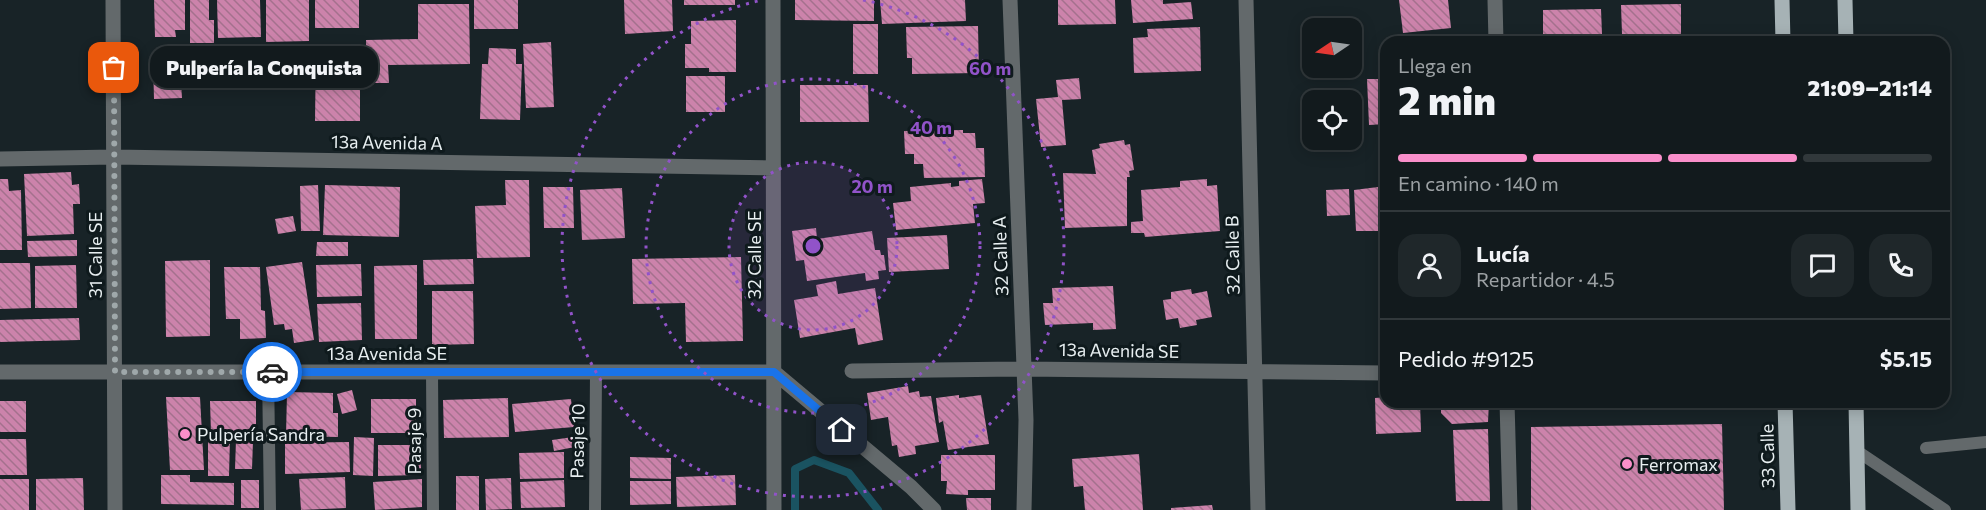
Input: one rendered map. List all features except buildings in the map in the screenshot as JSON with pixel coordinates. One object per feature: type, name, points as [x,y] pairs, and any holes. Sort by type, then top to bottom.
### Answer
[{"type":"main road","points":[[1782,0],[1783,36]]},
{"type":"main road","points":[[1845,0],[1846,36]]},
{"type":"main road","name":"33 Calle","points":[[1785,408],[1788,510]]},
{"type":"main road","points":[[1856,408],[1858,510]]},
{"type":"street","name":"31 Calle SE","points":[[113,0],[115,510]]},
{"type":"street","name":"32 Calle SE","points":[[773,0],[774,510]]},
{"type":"street","name":"32 Calle A","points":[[1010,0],[1026,420],[1024,510]]},
{"type":"street","name":"32 Calle B","points":[[1246,0],[1258,510]]},
{"type":"street","points":[[1495,0],[1497,36]]},
{"type":"street","name":"13a Avenida A","points":[[0,159],[114,157],[774,168]]},
{"type":"street","name":"13a Avenida SE","points":[[852,371],[1024,369],[1380,374]]},
{"type":"street","name":"13a Avenida SE","points":[[0,372],[774,372]]},
{"type":"street","points":[[774,372],[911,487],[934,510]]},
{"type":"street","points":[[1507,408],[1510,510]]},
{"type":"lane","points":[[268,372],[270,510]]},
{"type":"lane","name":"Pasaje 9","points":[[432,372],[433,510]]},
{"type":"lane","name":"Pasaje 10","points":[[595,510],[596,372]]},
{"type":"lane","points":[[1926,448],[1986,442]]},
{"type":"lane","points":[[1857,452],[1944,510]]},
{"type":"waterway","points":[[795,510],[795,469],[814,460],[849,473],[878,510]]},
{"type":"way so far","points":[[114,68],[115,372],[272,372]]},
{"type":"place","name":"Pulpería la Conquista","points":[[114,68]]},
{"type":"place","name":"Pulpería Sandra","points":[[185,434]]},
{"type":"place","name":"Ferromax","points":[[1627,464]]},
{"type":"route","points":[[272,372],[774,372],[842,430]]}]
